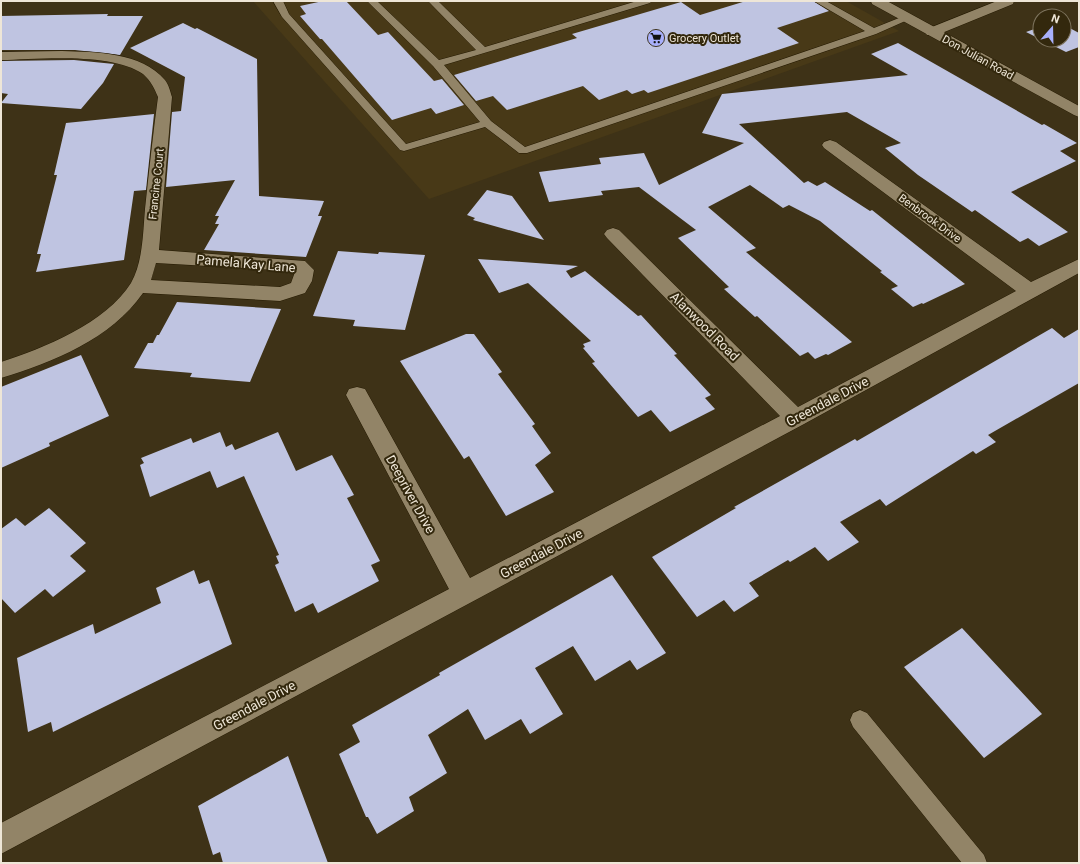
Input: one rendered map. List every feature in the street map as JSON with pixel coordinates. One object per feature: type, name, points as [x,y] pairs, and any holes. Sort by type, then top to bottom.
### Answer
[{"type":"street","name":"Don Julian Road","points":[[877,1],[1079,112]]},
{"type":"street","points":[[932,32],[1008,1]]},
{"type":"street","name":"Francine Court","points":[[1,56],[97,56],[114,58],[143,69],[160,83],[165,97],[149,256],[139,286],[125,303],[97,328],[61,346],[1,370]]},
{"type":"street","name":"Benbrook Drive","points":[[830,145],[1030,291]]},
{"type":"street","name":"Alanwood Road","points":[[613,234],[796,418]]},
{"type":"street","name":"Pamela Kay Lane","points":[[139,286],[280,294],[296,291],[304,281],[305,270],[298,265],[149,256]]},
{"type":"street","name":"Greendale Drive","points":[[1,839],[796,418],[1079,265]]},
{"type":"street","name":"Deepriver Drive","points":[[357,395],[465,593]]},
{"type":"lane","points":[[278,1],[285,15],[404,148],[487,123]]},
{"type":"lane","points":[[372,1],[437,64],[487,123],[523,151],[873,32],[907,18]]},
{"type":"lane","points":[[432,1],[483,51]]},
{"type":"lane","points":[[437,64],[647,1]]},
{"type":"lane","points":[[819,1],[873,32]]},
{"type":"lane","points":[[860,720],[976,863]]},
{"type":"shaded area","points":[[253,1],[846,1],[899,31],[429,199]]},
{"type":"building","points":[[323,1],[346,1],[378,35],[388,32],[434,81],[442,79],[464,105],[436,114],[431,108],[392,120],[322,39],[320,39],[300,16],[306,14],[300,6]]},
{"type":"building","points":[[746,1],[813,1],[829,11],[777,28],[799,43],[648,93],[644,90],[632,94],[627,90],[599,100],[583,86],[507,110],[493,96],[476,101],[454,75],[577,38],[572,34],[681,2],[700,15]]},
{"type":"building","points":[[108,14],[107,16],[143,16],[120,55],[75,50],[1,50],[1,16]]},
{"type":"building","points":[[183,23],[195,29],[197,28],[257,59],[259,196],[324,201],[318,216],[322,216],[306,257],[204,250],[219,224],[215,224],[219,216],[215,216],[235,180],[166,187],[172,112],[181,111],[185,77],[130,48]]},
{"type":"building","points":[[1072,29],[1079,33],[1079,47],[1066,52],[1058,48],[1072,48]]},
{"type":"building","points":[[1032,30],[1032,35],[1026,32]]},
{"type":"building","points":[[898,43],[1042,125],[1044,124],[1077,143],[1060,151],[1076,161],[1011,192],[1068,232],[1039,246],[1028,238],[1020,242],[975,210],[972,212],[918,175],[885,148],[901,143],[847,112],[739,124],[804,183],[808,181],[817,186],[825,182],[870,211],[872,210],[965,284],[923,304],[922,303],[913,307],[891,289],[898,286],[880,272],[882,271],[820,221],[789,205],[783,208],[750,185],[708,207],[756,248],[746,252],[852,342],[828,355],[826,354],[815,359],[808,352],[800,356],[757,316],[755,317],[724,289],[729,287],[678,238],[696,230],[639,187],[601,191],[603,195],[549,202],[539,172],[601,164],[599,158],[644,153],[659,185],[744,143],[702,133],[722,94],[908,75],[871,54]]},
{"type":"building","points":[[74,60],[114,64],[103,83],[81,109],[1,103],[8,94],[1,93],[1,61]]},
{"type":"building","points":[[154,114],[146,190],[134,191],[124,260],[36,272],[41,254],[37,254],[57,175],[54,175],[66,123]]},
{"type":"building","points":[[487,190],[512,196],[544,240],[473,220],[475,218],[467,215]]},
{"type":"building","points":[[338,251],[425,255],[405,330],[353,326],[355,320],[313,316]]},
{"type":"building","points":[[478,259],[578,266],[566,271],[571,278],[585,271],[638,316],[641,315],[677,354],[674,355],[711,395],[705,398],[715,409],[670,432],[651,410],[638,417],[592,363],[595,362],[583,348],[585,347],[583,344],[591,341],[528,283],[499,293]]},
{"type":"building","points":[[177,302],[281,309],[250,382],[190,377],[192,373],[134,368],[148,343],[153,343],[157,335],[159,335]]},
{"type":"building","points":[[1052,328],[1064,338],[1079,329],[1079,383],[988,435],[996,442],[976,454],[973,451],[886,506],[880,499],[840,522],[859,542],[828,561],[815,547],[790,562],[788,560],[749,583],[759,596],[734,612],[724,600],[697,617],[652,557],[736,508],[734,507],[855,439],[857,441]]},
{"type":"building","points":[[466,334],[474,334],[502,372],[498,374],[535,424],[532,426],[551,453],[535,465],[554,492],[506,516],[469,456],[464,459],[400,361]]},
{"type":"building","points":[[81,355],[109,416],[49,443],[50,446],[1,468],[1,387]]},
{"type":"building","points":[[220,432],[226,447],[232,444],[235,450],[278,432],[296,471],[332,455],[354,495],[347,498],[380,561],[371,565],[379,581],[318,613],[313,603],[295,612],[275,565],[279,563],[276,556],[279,555],[244,476],[217,488],[210,471],[150,497],[140,465],[144,463],[141,458],[191,438],[193,443]]},
{"type":"building","points":[[49,508],[86,543],[70,556],[86,571],[53,597],[45,589],[15,613],[1,598],[1,529],[16,518],[25,526]]},
{"type":"building","points":[[194,570],[199,584],[209,580],[232,644],[53,732],[51,722],[28,732],[17,658],[93,624],[95,634],[161,603],[156,588]]},
{"type":"building","points":[[612,575],[666,653],[637,670],[630,660],[595,681],[573,646],[535,668],[563,714],[530,734],[521,719],[485,740],[468,709],[428,735],[447,773],[409,797],[414,811],[377,834],[368,817],[366,817],[339,754],[360,742],[352,725],[440,675],[439,673]]},
{"type":"building","points":[[962,628],[1042,714],[984,758],[904,667]]},
{"type":"building","points":[[288,756],[328,863],[223,863],[220,852],[213,855],[198,806]]},
{"type":"place","name":"Grocery Outlet","points":[[656,38]]}]
